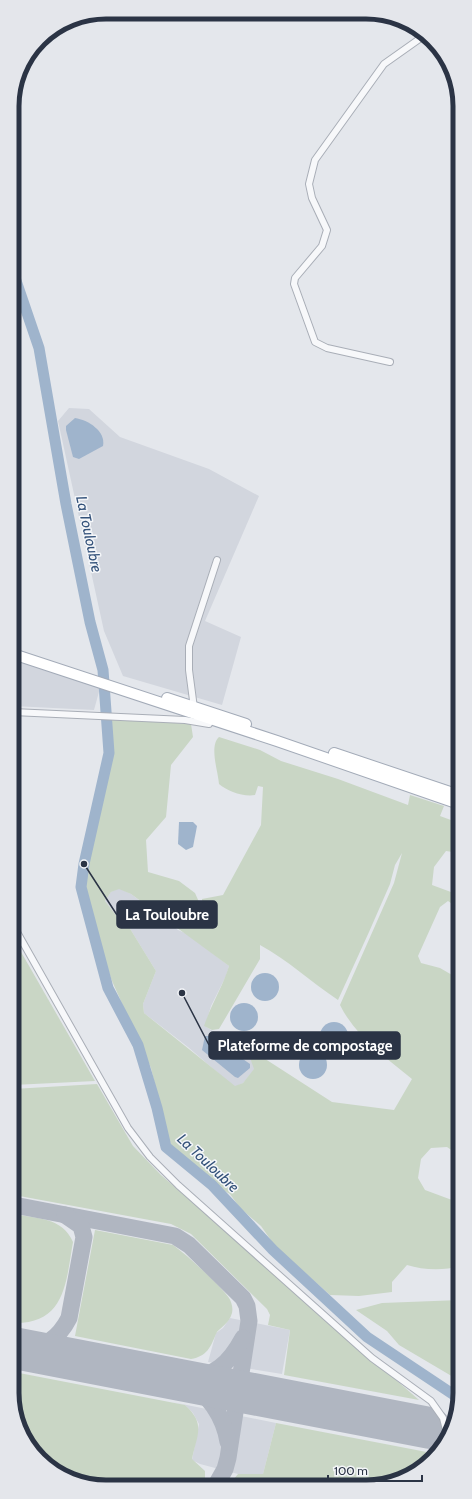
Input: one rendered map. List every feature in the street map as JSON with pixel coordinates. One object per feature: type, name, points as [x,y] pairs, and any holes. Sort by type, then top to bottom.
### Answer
[{"type":"main road","points":[[19,649],[112,683],[211,716],[453,793]]},
{"type":"main road","points":[[19,656],[92,676]]},
{"type":"main road","points":[[211,716],[453,802]]},
{"type":"street","points":[[390,362],[327,348],[315,342],[294,284],[295,278],[322,246],[327,230],[312,198],[309,184],[314,160],[384,64],[421,38]]},
{"type":"street","points":[[193,710],[189,670],[189,646],[216,560]]},
{"type":"street","points":[[19,712],[185,720],[209,724],[211,716]]},
{"type":"street","points":[[19,936],[128,1128],[150,1157],[184,1190],[372,1358],[431,1401],[442,1418],[445,1428]]},
{"type":"shaded area","points":[[69,408],[89,409],[120,437],[209,469],[259,496],[205,621],[241,637],[222,705],[123,676],[104,631],[58,421]]},
{"type":"shaded area","points":[[19,662],[100,688],[94,710],[19,706]]},
{"type":"shaded area","points":[[119,888],[131,894],[229,966],[226,976],[211,1006],[205,1026],[249,1055],[255,1069],[243,1083],[235,1087],[188,1047],[144,1013],[143,1004],[156,971],[129,927],[122,923],[105,901],[111,892]]},
{"type":"shaded area","points":[[230,1318],[290,1330],[282,1374],[208,1362],[216,1333],[223,1328]]},
{"type":"shaded area","points":[[172,1402],[276,1423],[263,1474],[238,1474],[200,1464],[192,1460],[199,1424],[193,1413],[185,1405]]},
{"type":"green space","points":[[109,719],[191,724],[193,737],[171,765],[166,817],[146,840],[148,872],[179,881],[195,893],[203,911],[202,899],[223,895],[261,825],[263,787],[258,786],[255,795],[245,795],[231,791],[219,784],[214,752],[216,741],[219,737],[260,750],[281,761],[338,779],[408,805],[410,795],[444,806],[440,816],[453,821],[453,852],[446,851],[434,867],[432,885],[453,893],[453,904],[448,901],[440,907],[418,956],[421,963],[440,968],[453,976],[453,1151],[447,1147],[431,1148],[421,1159],[418,1178],[425,1190],[453,1200],[453,1268],[433,1269],[407,1265],[392,1282],[392,1292],[359,1296],[330,1295],[275,1246],[261,1226],[240,1208],[230,1194],[219,1188],[172,1147],[166,1131],[151,1068],[112,981],[94,928],[85,883],[96,821],[104,797],[114,751]],"holes":[[[402,853],[394,883],[340,1005],[354,1027],[363,1037],[412,1079],[394,1110],[332,1102],[253,1051],[249,1055],[254,1069],[243,1083],[235,1086],[144,1013],[143,1004],[156,971],[129,927],[122,923],[105,901],[111,892],[119,889],[131,894],[229,966],[204,1026],[212,1030],[219,1029],[260,959],[260,945],[280,957],[338,1000],[390,884],[395,865]]]},
{"type":"green space","points":[[19,948],[95,1081],[19,1085]]},
{"type":"green space","points":[[97,1084],[133,1146],[161,1175],[419,1400],[284,1375],[290,1330],[268,1325],[270,1315],[267,1309],[191,1234],[171,1224],[19,1196],[19,1089]]},
{"type":"green space","points":[[19,1215],[40,1218],[56,1223],[63,1228],[73,1242],[65,1285],[60,1298],[54,1308],[44,1316],[31,1321],[19,1322]]},
{"type":"green space","points":[[95,1230],[173,1245],[203,1270],[225,1292],[231,1302],[231,1317],[217,1332],[207,1351],[201,1356],[191,1359],[75,1336]]},
{"type":"green space","points":[[453,1300],[453,1377],[399,1345],[387,1331],[356,1310],[382,1303]]},
{"type":"green space","points":[[19,1373],[185,1405],[192,1412],[198,1424],[198,1436],[192,1459],[205,1471],[205,1480],[100,1480],[67,1471],[44,1455],[31,1437],[24,1421],[20,1405]]},
{"type":"green space","points":[[276,1423],[429,1453],[410,1468],[389,1477],[372,1480],[233,1480],[238,1474],[263,1474]]},
{"type":"water","points":[[75,418],[85,421],[95,427],[102,436],[103,441],[103,446],[79,459],[73,457],[66,430],[66,426]]},
{"type":"water","points":[[179,822],[193,822],[197,826],[193,847],[186,850],[178,844]]},
{"type":"water","points":[[265,973],[275,977],[279,987],[275,997],[265,1001],[255,997],[251,987],[255,977]]},
{"type":"water","points":[[244,1003],[254,1007],[258,1017],[254,1027],[244,1031],[234,1027],[230,1017],[234,1007]]},
{"type":"water","points":[[334,1022],[344,1026],[348,1036],[344,1046],[334,1050],[324,1046],[320,1036],[324,1026]]},
{"type":"water","points":[[205,1036],[210,1036],[250,1064],[250,1068],[238,1078],[235,1077],[202,1050]]},
{"type":"water","points":[[313,1051],[323,1055],[327,1065],[323,1075],[313,1079],[303,1075],[299,1065],[303,1055]]},
{"type":"waterway","name":"La Touloubre","points":[[19,289],[39,348],[66,504],[90,622],[103,670],[109,753],[84,864],[81,887],[108,988],[138,1045],[157,1108],[166,1147],[212,1185],[273,1250],[367,1337],[453,1394]]},
{"type":"taxiway","points":[[19,1206],[175,1236],[189,1245],[243,1298],[247,1306],[249,1321],[228,1458],[225,1469],[219,1480]]},
{"type":"taxiway","points":[[22,1350],[37,1347],[50,1341],[61,1331],[69,1318],[84,1237],[81,1226],[65,1215]]},
{"type":"taxiway","points":[[185,1381],[205,1376],[220,1367],[232,1355],[243,1338]]},
{"type":"taxiway","points":[[185,1381],[201,1392],[214,1406],[223,1423],[228,1442]]},
{"type":"runway","points":[[19,1349],[430,1428]]},
{"type":"place","name":"La Touloubre","points":[[84,864]]},
{"type":"place","name":"Plateforme de compostage","points":[[182,993]]}]
